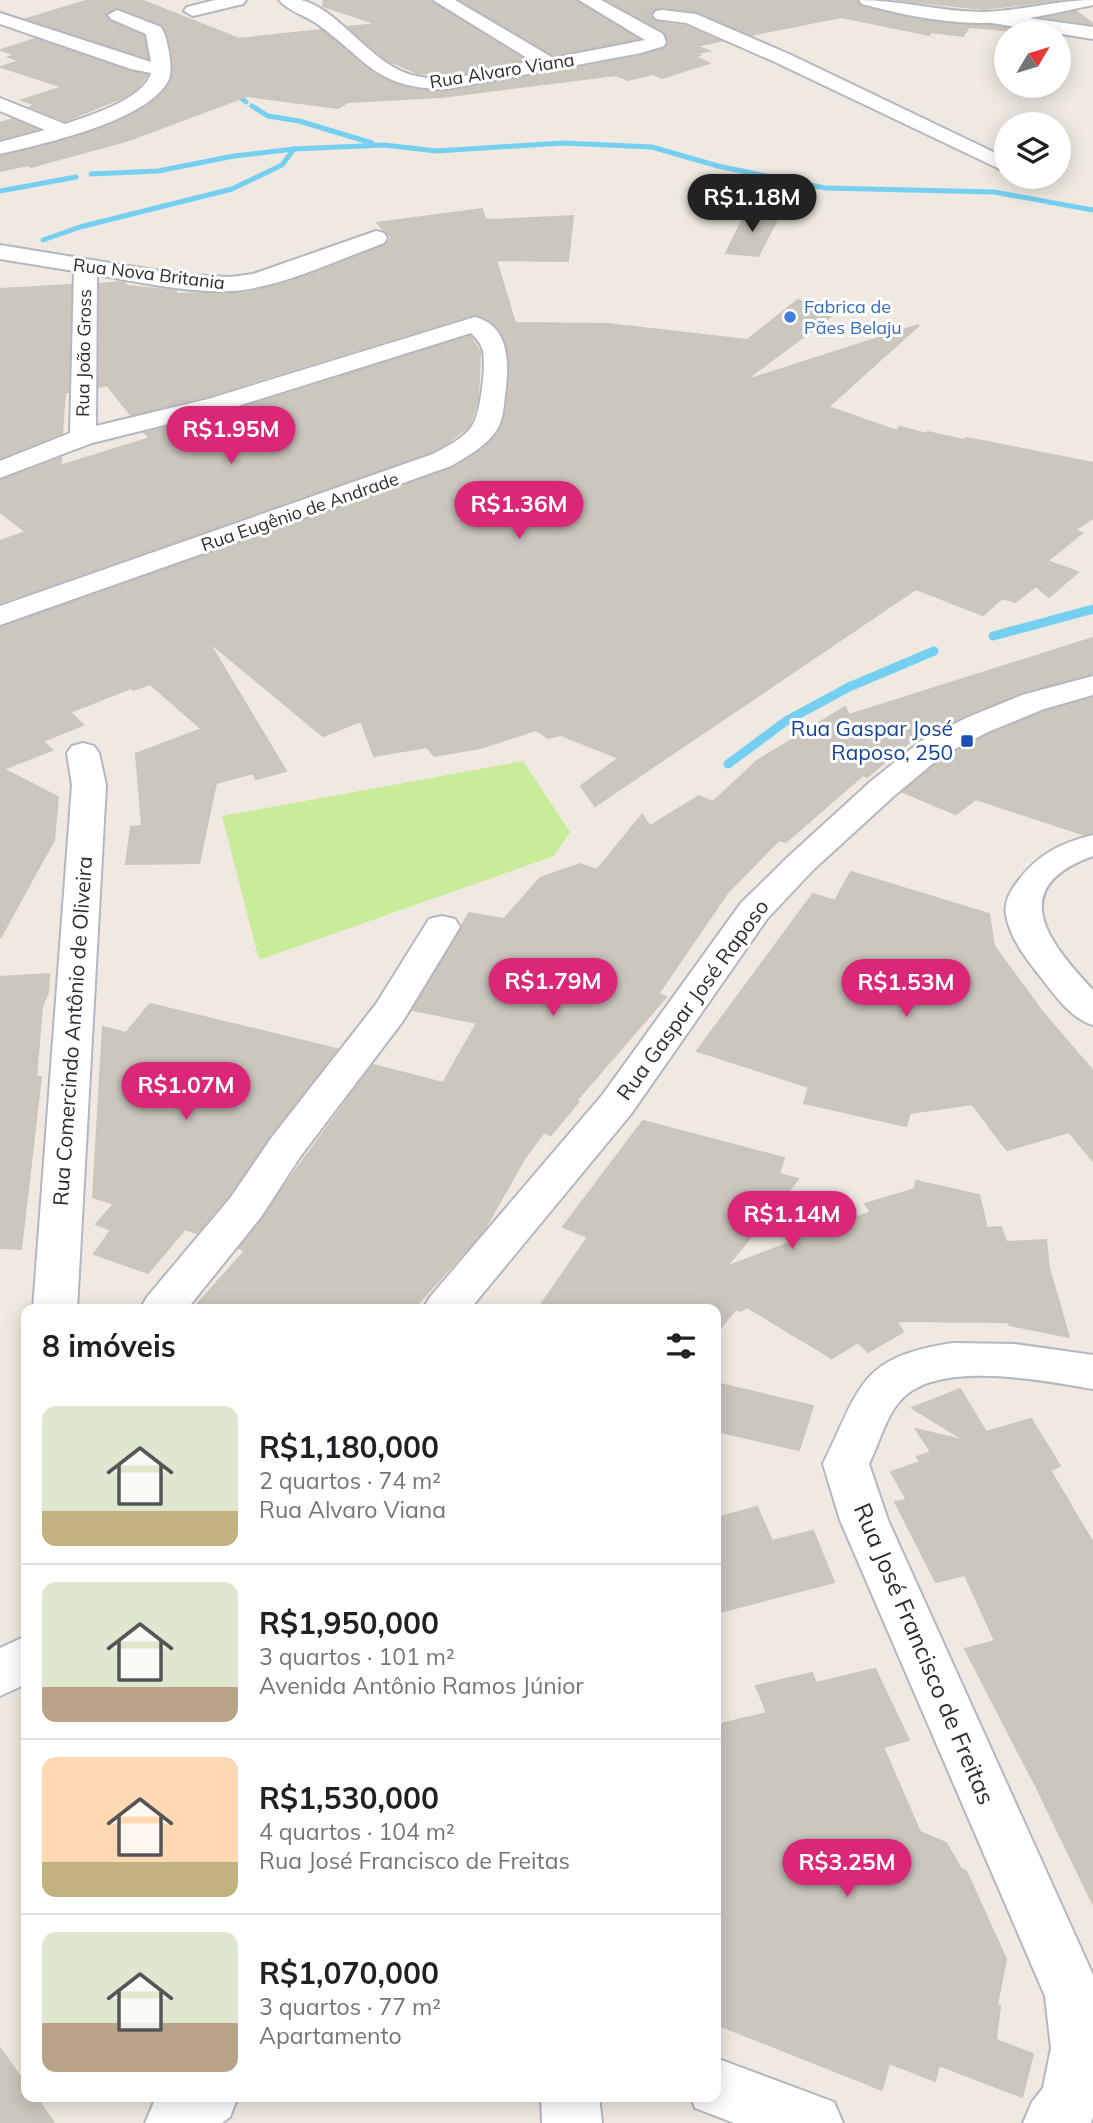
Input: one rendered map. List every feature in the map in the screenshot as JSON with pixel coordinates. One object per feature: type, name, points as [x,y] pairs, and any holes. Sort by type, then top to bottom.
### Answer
[{"type":"street","points":[[193,11],[237,0]]},
{"type":"street","name":"Rua Alvaro Viana","points":[[288,0],[322,19],[369,59],[411,82],[447,83],[657,42],[656,38],[634,20],[588,0]]},
{"type":"street","points":[[442,0],[550,64]]},
{"type":"street","points":[[868,0],[1093,33]]},
{"type":"street","points":[[985,17],[1041,11],[1085,0],[1092,2]]},
{"type":"street","points":[[0,148],[65,131],[129,104],[154,86],[161,77],[159,45],[155,32],[117,15]]},
{"type":"street","points":[[662,15],[690,18],[782,58],[994,160]]},
{"type":"street","points":[[0,18],[138,65],[159,69]]},
{"type":"street","points":[[0,104],[65,131]]},
{"type":"street","name":"Rua Nova Britania","points":[[0,252],[184,282],[231,284],[257,280],[376,238]]},
{"type":"street","name":"Rua João Gross","points":[[83,437],[86,268]]},
{"type":"street","name":"Rua Eugênio de Andrade","points":[[0,615],[428,467],[475,438],[488,424],[497,358],[487,335],[475,324],[216,405],[83,437]]},
{"type":"street","points":[[0,470],[83,437]]},
{"type":"street","name":"Rua Gaspar José Raposo","points":[[449,1304],[617,1104],[754,911],[801,863],[881,789],[932,748],[977,725],[1033,702],[1093,685]]},
{"type":"street","name":"Rua Comercindo Antônio de Oliveira","points":[[55,1304],[88,813],[89,785],[83,753]]},
{"type":"street","points":[[1093,845],[1068,853],[1047,865],[1024,899],[1023,916],[1045,957],[1093,1013]]},
{"type":"street","points":[[166,1304],[246,1207],[286,1147],[390,1012],[442,927]]},
{"type":"street","name":"Rua José Francisco de Freitas","points":[[1053,2123],[1070,2102],[1080,2048],[1073,1995],[864,1520],[846,1465],[886,1386],[920,1365],[948,1360],[993,1360],[1093,1372]]},
{"type":"street","points":[[0,1674],[21,1661]]},
{"type":"street","points":[[721,2089],[813,2123]]},
{"type":"street","points":[[176,2123],[202,2102]]},
{"type":"street","points":[[570,2102],[572,2123]]},
{"type":"green space","points":[[523,761],[570,832],[554,856],[259,960],[222,816]]},
{"type":"building","points":[[89,0],[141,0],[239,39],[321,30],[386,80],[422,90],[447,92],[641,56],[666,47],[668,41],[664,32],[606,0],[856,0],[861,7],[913,19],[949,24],[989,25],[994,26],[994,29],[969,27],[963,36],[931,32],[929,35],[841,17],[751,35],[697,12],[662,7],[651,13],[656,22],[685,26],[720,41],[696,46],[709,51],[696,53],[700,55],[695,57],[709,63],[662,78],[653,74],[628,80],[616,75],[441,97],[348,102],[338,108],[247,96],[129,140],[31,167],[28,165],[0,171],[0,156],[68,139],[119,121],[160,96],[171,81],[172,52],[162,25],[118,8],[105,14],[110,21],[144,36],[148,58],[26,19]]},
{"type":"building","points":[[324,0],[431,0],[525,60],[459,74],[417,73],[387,60],[348,27],[377,24],[323,6]]},
{"type":"building","points":[[460,0],[577,0],[638,39],[553,55]]},
{"type":"building","points":[[897,0],[1059,0],[984,9]]},
{"type":"building","points":[[1076,11],[1093,24],[1045,18]]},
{"type":"building","points":[[35,39],[147,75],[136,89],[126,96],[65,121],[30,107],[36,105],[22,100],[63,87],[1,67],[20,61],[9,57],[16,55],[1,50]]},
{"type":"building","points":[[13,119],[37,129],[0,139],[0,123]]},
{"type":"building","points":[[482,209],[485,219],[495,220],[573,216],[568,261],[496,260],[515,323],[607,324],[747,340],[798,300],[839,310],[744,381],[919,325],[828,407],[897,431],[900,427],[926,434],[928,432],[963,440],[967,438],[1093,463],[1093,518],[1075,530],[1082,533],[1047,561],[1078,572],[1049,597],[1036,586],[1015,602],[1002,598],[983,615],[916,589],[595,806],[581,786],[619,758],[561,735],[548,738],[536,730],[480,748],[434,756],[427,747],[374,756],[361,721],[323,736],[208,641],[286,771],[256,779],[253,773],[216,783],[199,863],[126,864],[131,827],[142,826],[136,754],[202,729],[150,684],[133,690],[131,688],[70,712],[83,725],[43,741],[52,750],[3,769],[58,797],[54,840],[0,938],[0,627],[452,468],[491,441],[500,429],[506,408],[510,372],[507,348],[497,327],[488,319],[474,314],[207,396],[131,415],[107,385],[99,387],[100,284],[123,282],[128,286],[176,291],[176,294],[250,292],[289,282],[385,245],[392,238],[377,223]]},
{"type":"building","points":[[747,211],[779,216],[758,256],[726,253]]},
{"type":"building","points":[[71,285],[68,392],[65,393],[62,433],[0,458],[0,289]]},
{"type":"building","points":[[470,336],[480,352],[478,400],[470,425],[432,452],[0,603],[0,541],[26,532],[0,512],[0,480],[61,458],[60,466],[150,438],[145,433],[226,413]]},
{"type":"building","points":[[1093,638],[1093,674],[1021,692],[927,735],[923,731],[867,777],[863,775],[786,842],[779,840],[728,892],[658,994],[666,997],[575,1102],[578,1102],[551,1135],[544,1132],[524,1159],[484,1230],[417,1304],[197,1304],[245,1251],[239,1248],[373,1065],[443,1083],[477,1023],[413,1010],[469,913],[504,919],[540,878],[580,864],[597,870],[642,815],[650,826],[699,796],[713,802],[757,761],[845,707],[849,715]]},
{"type":"building","points":[[1093,698],[1093,833],[1085,835],[976,799],[956,814],[903,792],[944,757],[989,734],[1045,711]]},
{"type":"building","points":[[851,872],[989,914],[994,946],[1044,1014],[1093,1071],[1093,1161],[1069,1132],[1007,1150],[972,1104],[910,1113],[906,1126],[804,1103],[809,1087],[697,1051],[813,894],[835,901]]},
{"type":"building","points":[[49,974],[48,992],[42,1007],[36,1077],[41,1077],[21,1249],[0,1248],[0,977]]},
{"type":"building","points":[[150,1004],[337,1049],[270,1136],[229,1195],[197,1233],[185,1229],[148,1273],[94,1254],[111,1230],[96,1224],[114,1204],[93,1197],[103,1027],[126,1033]]},
{"type":"building","points":[[643,1121],[784,1158],[779,1174],[798,1179],[726,1267],[871,1212],[865,1204],[915,1189],[916,1181],[979,1195],[987,1228],[1001,1227],[1006,1242],[1046,1240],[1049,1268],[1069,1337],[1010,1325],[1008,1322],[896,1321],[903,1332],[868,1352],[858,1342],[832,1358],[747,1307],[741,1311],[736,1309],[721,1327],[721,1304],[541,1304],[588,1237],[563,1227]]},
{"type":"building","points":[[721,1384],[813,1406],[799,1450],[721,1432]]},
{"type":"building","points":[[960,1389],[986,1432],[1031,1419],[1060,1466],[1050,1470],[1093,1543],[1093,1904],[965,1649],[995,1641],[965,1575],[936,1582],[895,1502],[907,1500],[891,1472],[920,1462],[917,1457],[931,1452],[916,1429],[966,1441],[912,1408]]},
{"type":"building","points":[[757,1507],[772,1541],[813,1531],[834,1582],[721,1612],[721,1517]]},
{"type":"building","points":[[875,1669],[909,1740],[883,1747],[920,1832],[946,1843],[961,1869],[966,1871],[1006,1959],[997,2005],[1000,2006],[996,2040],[1033,2054],[1022,2097],[939,2065],[935,2081],[889,2063],[882,2090],[721,2026],[721,1724],[767,1713],[756,1686],[812,1673],[816,1683]]},
{"type":"building","points":[[0,2048],[21,2078],[21,2102],[39,2102],[54,2123],[0,2123]]},
{"type":"waterway","points":[[246,102],[238,96],[247,92]]},
{"type":"waterway","points":[[252,106],[268,116],[299,121],[372,143]]},
{"type":"waterway","points":[[294,149],[384,145],[437,151],[563,143],[652,147],[718,166],[825,188],[994,192],[1093,210]]},
{"type":"waterway","points":[[43,240],[80,227],[232,189],[282,165],[294,149]]},
{"type":"waterway","points":[[91,174],[158,171],[234,156],[294,149]]},
{"type":"waterway","points":[[0,191],[76,177]]},
{"type":"waterway","points":[[993,636],[1093,609]]},
{"type":"waterway","points":[[728,764],[786,721],[849,687],[934,651]]},
{"type":"tunnel","points":[[641,19],[662,15]]},
{"type":"place","name":"Fabrica de Pães Belaju","points":[[790,317]]},
{"type":"place","name":"Rua Gaspar José Raposo, 250","points":[[967,741]]}]
